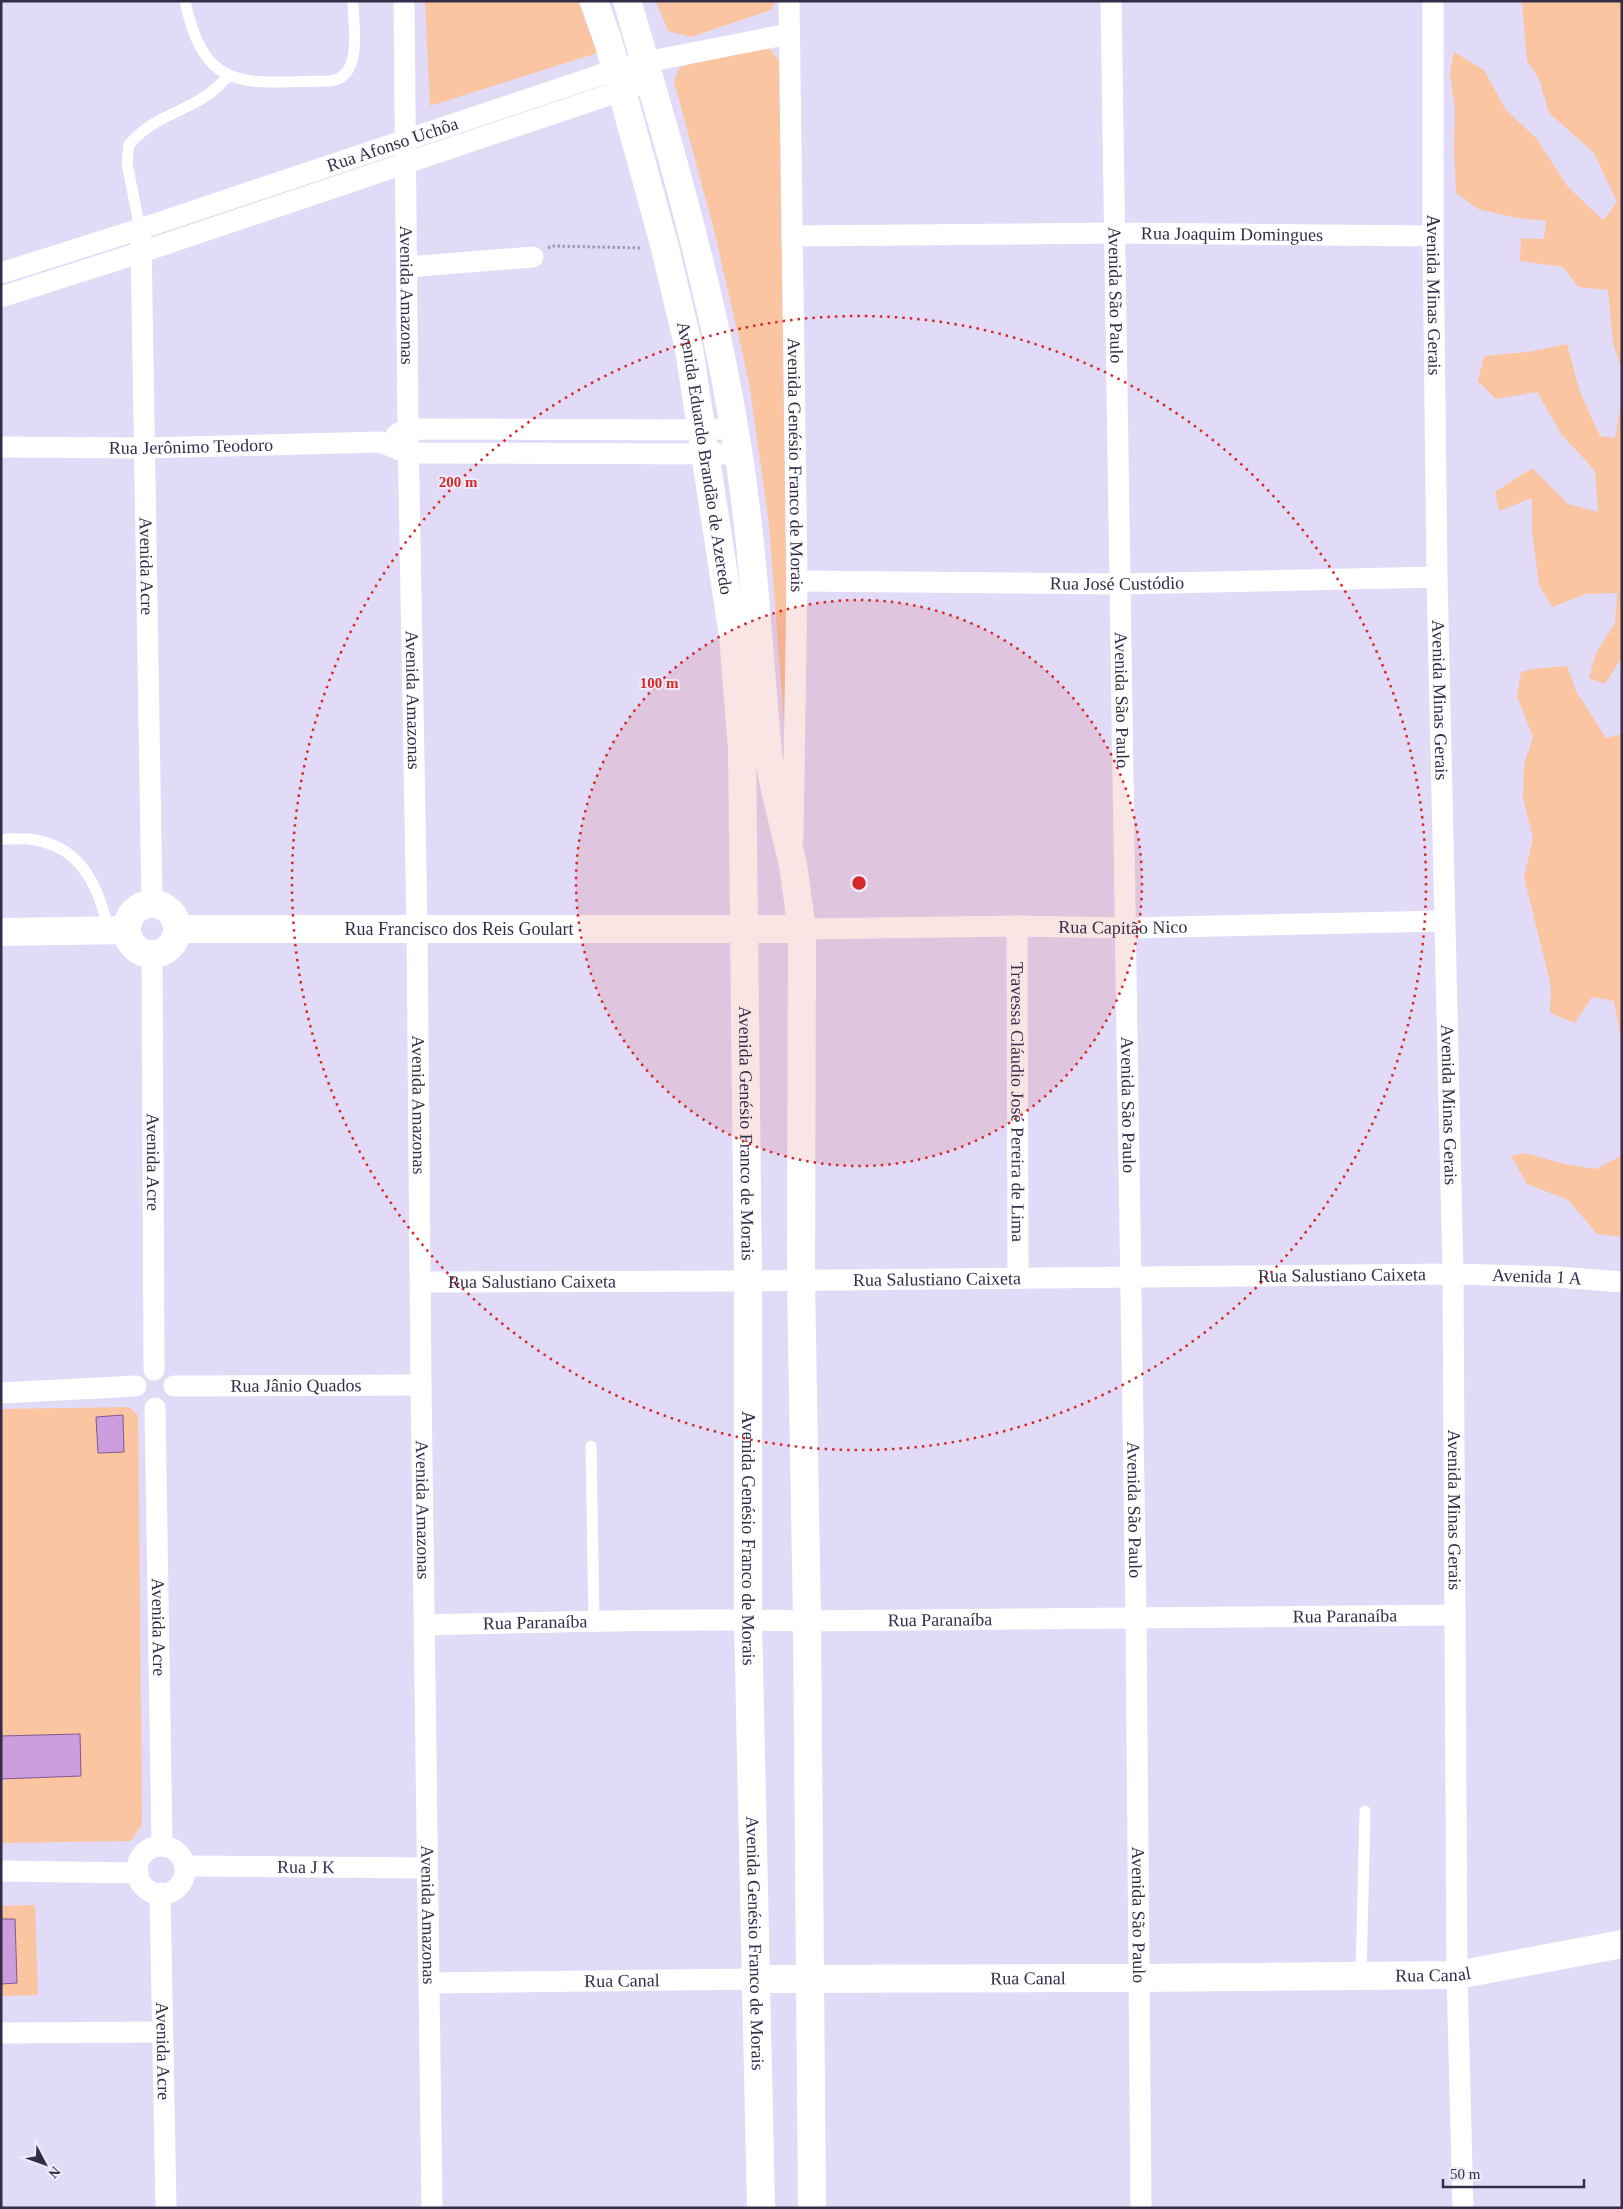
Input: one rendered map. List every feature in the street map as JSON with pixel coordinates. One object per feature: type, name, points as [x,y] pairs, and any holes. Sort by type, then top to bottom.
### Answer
[{"type":"main road","name":"Avenida Eduardo Brandão de Azeredo","points":[[594,1],[665,248],[689,348],[733,635],[742,749],[743,928]]},
{"type":"main road","name":"Avenida Eduardo Brandão de Azeredo","points":[[627,1],[694,237],[719,346],[745,501],[768,753],[793,865]]},
{"type":"main road","name":"Avenida Genésio Franco de Morais","points":[[793,865],[802,929],[801,1280],[807,1621],[812,2208]]},
{"type":"main road","points":[[1,932],[117,930],[128,937],[137,950],[152,954],[167,950],[172,944],[177,929],[175,919],[170,911],[162,905],[152,903],[142,905],[134,911],[128,920],[117,930]]},
{"type":"main road","name":"Avenida Genésio Franco de Morais","points":[[743,928],[748,1281],[748,1620],[754,1978],[761,2208]]},
{"type":"main road","points":[[743,928],[802,929]]},
{"type":"main road","name":"Rua Francisco dos Reis Goulart","points":[[177,929],[743,928]]},
{"type":"main road","name":"Rua Canal","points":[[754,1978],[1139,1978],[1457,1975],[1622,1944]]},
{"type":"street","name":"Avenida Amazonas","points":[[404,1],[408,453],[417,929],[421,1282],[420,1385],[432,2208]]},
{"type":"street","name":"Avenida Genésio Franco de Morais","points":[[789,1],[798,580],[793,865]]},
{"type":"street","name":"Avenida São Paulo","points":[[1111,1],[1136,1618],[1141,2208]]},
{"type":"street","name":"Avenida Minas Gerais","points":[[1433,1],[1433,236],[1437,577],[1454,1274],[1457,1975],[1463,2208]]},
{"type":"street","name":"Rua Afonso Uchôa","points":[[1,273],[140,229],[406,140],[648,71],[789,34]]},
{"type":"street","name":"Rua Afonso Uchôa","points":[[1,297],[142,252],[406,163],[618,80]]},
{"type":"street","name":"Avenida Acre","points":[[140,229],[142,252],[143,448],[152,903]]},
{"type":"street","name":"Rua Joaquim Domingues","points":[[792,236],[1115,234],[1433,236]]},
{"type":"street","points":[[407,267],[533,257]]},
{"type":"street","name":"Rua Jerônimo Teodoro","points":[[1,447],[143,448],[380,442],[408,430],[704,442]]},
{"type":"street","name":"Rua Jerônimo Teodoro","points":[[380,442],[408,453],[736,441]]},
{"type":"street","name":"Rua José Custódio","points":[[798,580],[1120,584],[1437,577]]},
{"type":"street","name":"Rua Capitão Nico","points":[[802,929],[1017,926],[1126,928],[1444,922]]},
{"type":"street","name":"Travessa Cláudio José Pereira de Lima","points":[[1017,926],[1018,1278]]},
{"type":"street","name":"Avenida Acre","points":[[152,954],[154,1370]]},
{"type":"street","name":"Rua Salustiano Caixeta","points":[[421,1282],[748,1281],[1454,1274]]},
{"type":"street","name":"Avenida 1 A","points":[[1454,1274],[1558,1277],[1622,1282]]},
{"type":"street","points":[[154,1370],[167,1374],[174,1386],[171,1399],[161,1407],[148,1408],[138,1399],[136,1386],[142,1375],[154,1370]]},
{"type":"street","name":"Rua Jânio Quados","points":[[174,1386],[420,1385]]},
{"type":"street","points":[[1,1393],[136,1386]]},
{"type":"street","name":"Avenida Acre","points":[[155,1408],[162,1846]]},
{"type":"street","name":"Rua Paranaíba","points":[[424,1625],[594,1621],[1455,1615]]},
{"type":"street","points":[[162,1846],[170,1847],[177,1852],[185,1866],[185,1875],[176,1888],[160,1894],[145,1888],[140,1881],[138,1873],[138,1865],[146,1851],[162,1846]]},
{"type":"street","name":"Rua J K","points":[[185,1866],[426,1868]]},
{"type":"street","points":[[1,1871],[138,1873]]},
{"type":"street","name":"Avenida Acre","points":[[160,1894],[166,2208]]},
{"type":"street","name":"Rua Canal","points":[[430,1983],[754,1978]]},
{"type":"street","points":[[1,2033],[162,2032]]},
{"type":"lane","points":[[185,1],[195,35],[202,51],[212,65],[228,76],[254,81],[330,81],[342,78],[349,70],[353,60],[352,1]]},
{"type":"lane","points":[[140,229],[127,163],[128,145],[152,124],[199,101],[228,76]]},
{"type":"lane","points":[[1,840],[8,838],[40,840],[57,846],[79,862],[96,887],[117,930]]},
{"type":"lane","points":[[591,1446],[594,1621]]},
{"type":"lane","points":[[1361,1976],[1365,1811]]},
{"type":"path","points":[[533,257],[552,246],[665,248]]},
{"type":"shaded area","points":[[425,1],[578,1],[597,53],[430,106]]},
{"type":"shaded area","points":[[656,1],[775,1],[771,10],[691,37],[668,31]]},
{"type":"shaded area","points":[[1522,1],[1622,1],[1622,372],[1613,342],[1608,290],[1578,287],[1563,267],[1520,261],[1521,238],[1544,239],[1546,221],[1512,217],[1478,209],[1456,193],[1455,110],[1450,73],[1454,52],[1484,70],[1506,110],[1537,139],[1567,186],[1603,220],[1617,202],[1594,153],[1549,113],[1539,79],[1527,61]]},
{"type":"shaded area","points":[[767,45],[779,61],[788,722],[784,723],[769,524],[749,382],[714,230],[674,81],[680,67]]},
{"type":"shaded area","points":[[1567,344],[1580,392],[1600,436],[1615,438],[1622,398],[1622,657],[1605,684],[1589,678],[1596,653],[1615,623],[1617,593],[1586,594],[1552,607],[1539,585],[1532,532],[1532,498],[1499,511],[1495,492],[1532,468],[1568,504],[1598,512],[1595,471],[1562,435],[1537,392],[1496,399],[1478,381],[1484,356],[1529,352]]},
{"type":"shaded area","points":[[1567,666],[1577,693],[1606,738],[1622,734],[1622,1045],[1614,1001],[1592,997],[1575,1023],[1550,1013],[1551,986],[1524,877],[1533,838],[1523,798],[1524,765],[1533,737],[1517,696],[1521,672]]},
{"type":"shaded area","points":[[1525,1153],[1564,1164],[1596,1169],[1622,1155],[1622,1237],[1597,1234],[1568,1200],[1527,1184],[1511,1156]]},
{"type":"shaded area","points":[[129,1407],[138,1415],[142,1824],[131,1841],[1,1843],[1,1409]]},
{"type":"shaded area","points":[[35,1905],[38,1995],[1,1996],[1,1984],[17,1983],[15,1919],[1,1919],[1,1906]]},
{"type":"building","points":[[123,1415],[124,1452],[98,1453],[96,1417]]},
{"type":"building","points":[[80,1734],[81,1776],[1,1779],[1,1736]]},
{"type":"building","points":[[1,1919],[15,1919],[17,1983],[1,1984]]}]
